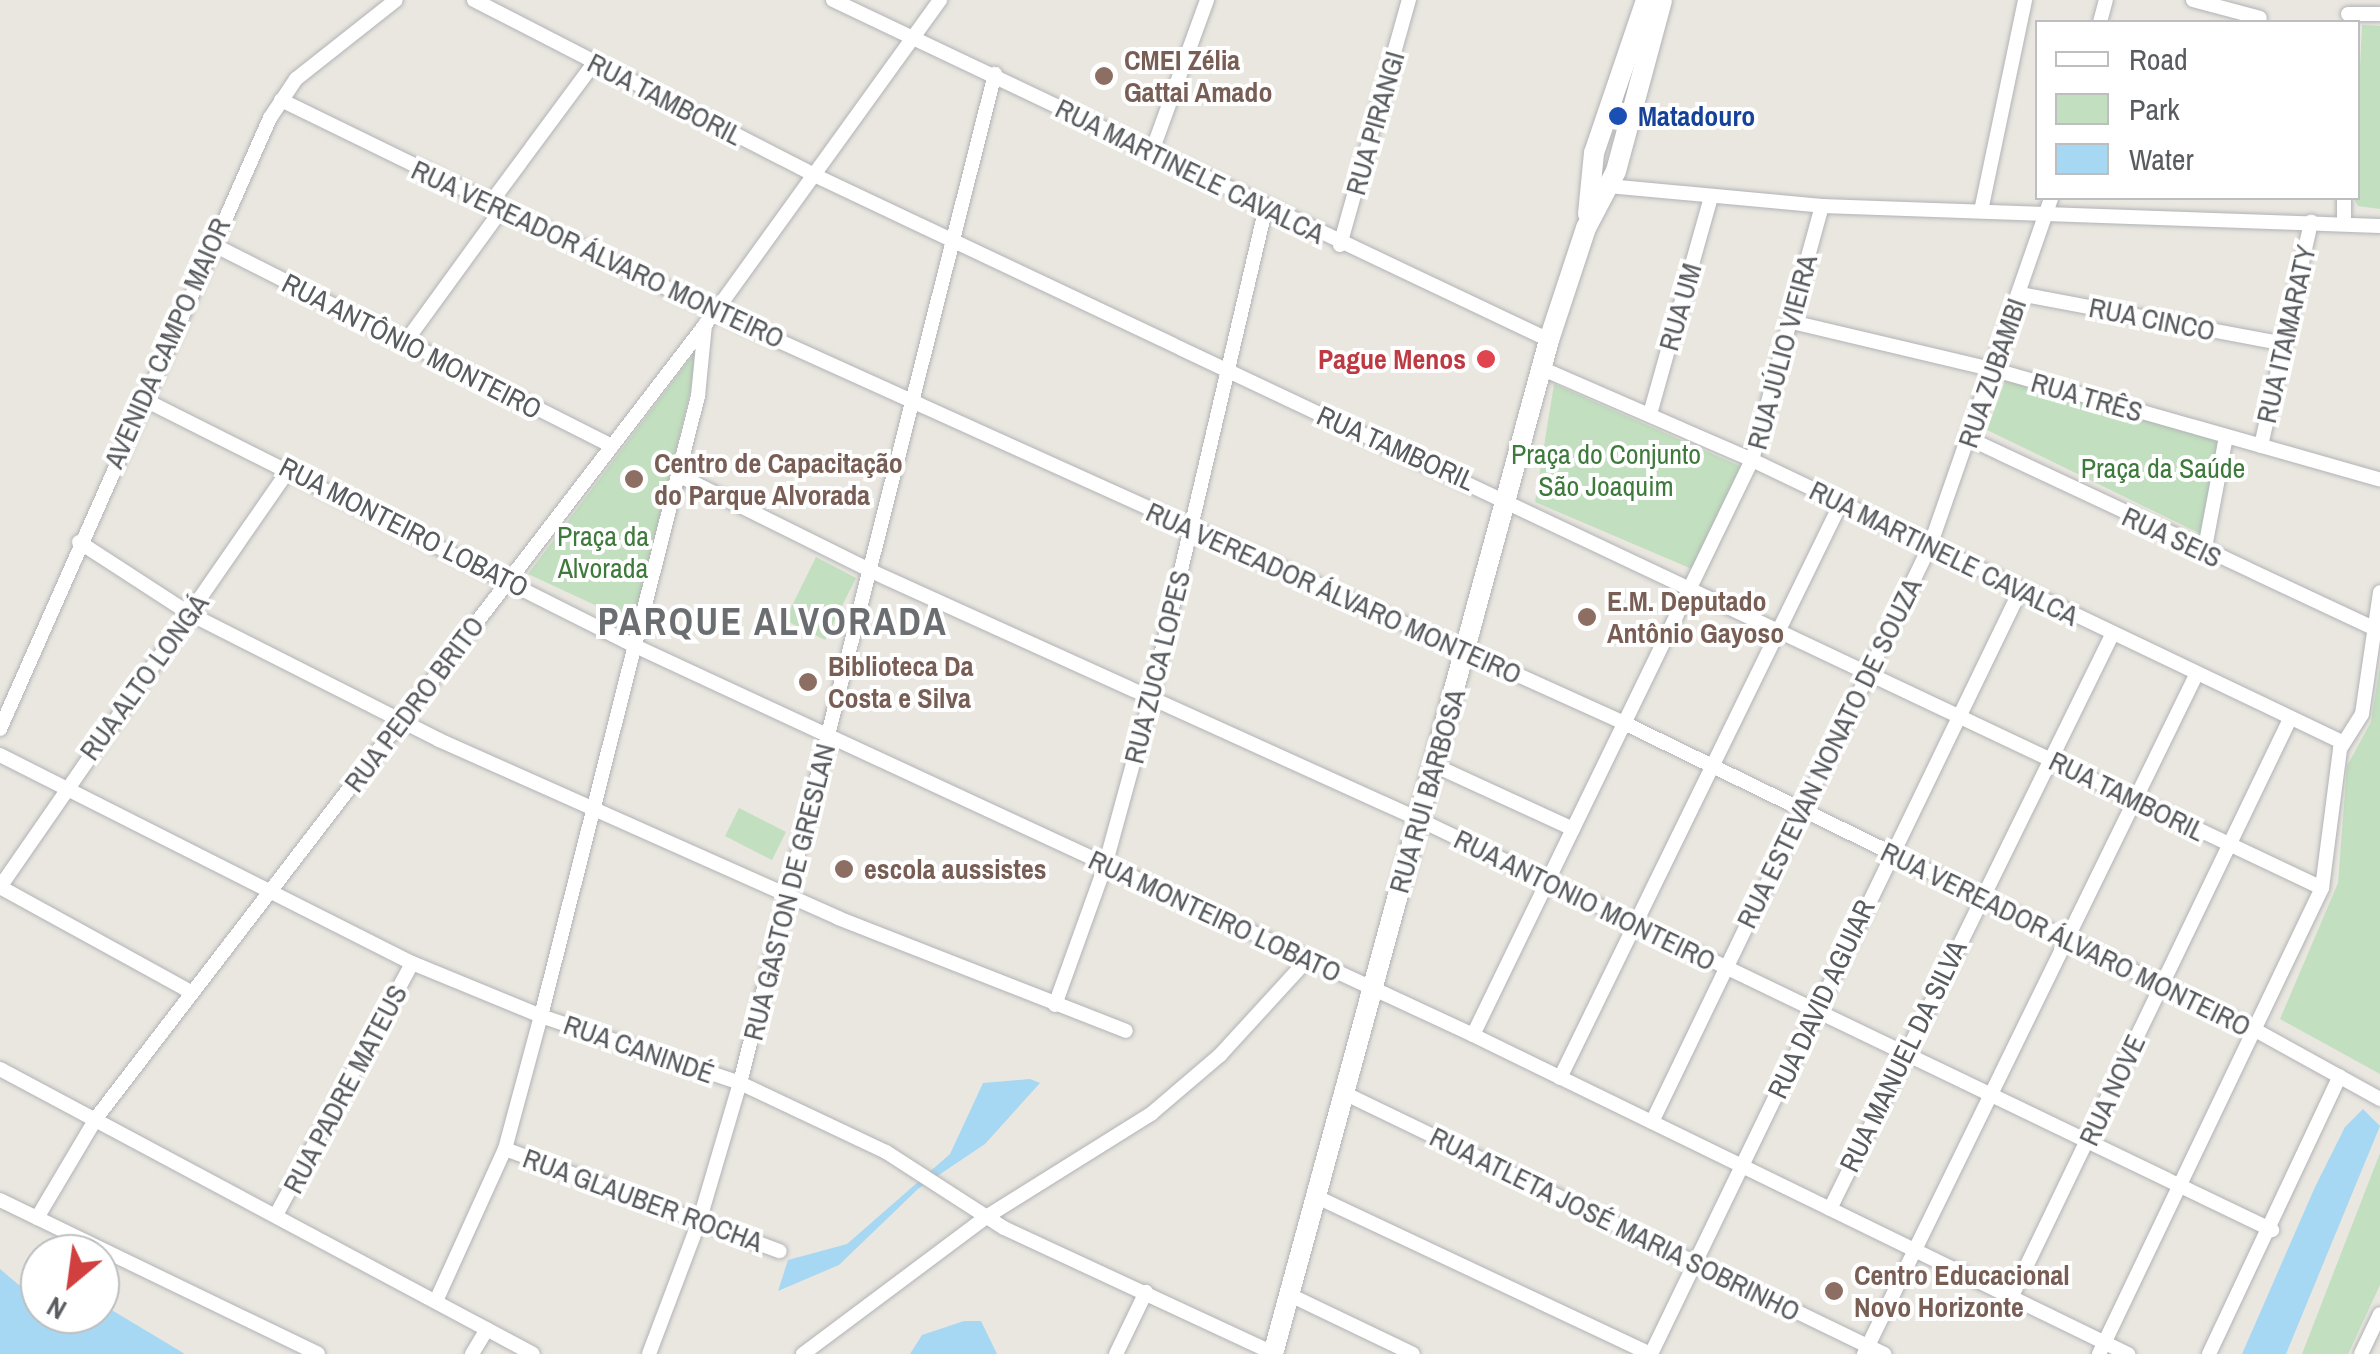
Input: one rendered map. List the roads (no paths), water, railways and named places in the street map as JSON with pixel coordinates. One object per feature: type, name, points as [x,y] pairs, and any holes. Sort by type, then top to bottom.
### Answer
[{"type":"street","name":"AVENIDA CAMPO MAIOR","points":[[0,729],[141,398],[280,100],[304,72],[396,0]]},
{"type":"street","name":"RUA TAMBORIL","points":[[474,0],[812,174],[1225,372],[1507,498],[2322,888]]},
{"type":"street","name":"RUA MARTINELE CAVALCA","points":[[833,0],[995,74],[1340,246],[1549,340]]},
{"type":"street","name":"RUA PEDRO BRITO","points":[[37,1218],[97,1117],[710,318],[940,0]]},
{"type":"street","points":[[1151,154],[1207,0]]},
{"type":"street","name":"RUA PIRANGI","points":[[1340,246],[1409,0]]},
{"type":"street","name":"RUA RUI BARBOSA","points":[[1586,228],[1594,153],[1646,0]]},
{"type":"street","name":"RUA RUI BARBOSA","points":[[1273,1354],[1320,1198],[1370,987],[1468,651],[1549,340],[1586,228],[1608,186],[1662,0]]},
{"type":"street","points":[[1981,211],[2024,0]]},
{"type":"street","points":[[2193,0],[2260,18]]},
{"type":"street","points":[[2347,12],[2380,14]]},
{"type":"street","points":[[404,344],[594,63]]},
{"type":"street","name":"RUA GASTON DE GRESLAN","points":[[649,1354],[699,1222],[740,1083],[995,74]]},
{"type":"street","name":"RUA VEREADOR ÁLVARO MONTEIRO","points":[[280,100],[710,318],[911,400],[1626,724],[1801,813],[2257,1031],[2380,1099]]},
{"type":"street","points":[[1608,186],[1710,200],[1822,206],[2380,226]]},
{"type":"street","name":"RUA UM","points":[[1650,414],[1710,200]]},
{"type":"street","name":"RUA ZUBAMBI","points":[[1930,546],[1995,370],[2050,200]]},
{"type":"street","points":[[2344,200],[2344,224]]},
{"type":"street","name":"RUA JÚLIO VIEIRA","points":[[1473,1035],[1752,460],[1822,206]]},
{"type":"street","name":"RUA ZUCA LOPES","points":[[1055,1005],[1105,866],[1152,694],[1266,207]]},
{"type":"street","name":"RUA ITAMARATY","points":[[2261,446],[2311,222]]},
{"type":"street","name":"RUA ANTÔNIO MONTEIRO","points":[[212,244],[612,446]]},
{"type":"street","name":"RUA CINCO","points":[[2020,294],[2284,344]]},
{"type":"street","points":[[436,1301],[505,1149],[678,475],[704,364],[710,318]]},
{"type":"street","name":"RUA TRÊS","points":[[1792,322],[1995,370],[2380,480]]},
{"type":"street","name":"RUA MARTINELE CAVALCA","points":[[1543,370],[1752,460],[2288,721],[2342,742]]},
{"type":"street","name":"RUA MONTEIRO LOBATO","points":[[141,398],[290,468],[633,645],[1473,1035],[2012,1296],[2102,1348],[2128,1354]]},
{"type":"street","points":[[2204,553],[2226,438]]},
{"type":"street","name":"RUA SEIS","points":[[1970,439],[2204,553],[2376,629]]},
{"type":"street","name":"RUA ALTO LONGÁ","points":[[0,887],[62,789],[190,614],[290,468]]},
{"type":"street","name":"RUA ANTONIO MONTEIRO","points":[[678,475],[871,571],[1152,694],[1418,819],[2272,1230]]},
{"type":"street","points":[[1560,1078],[1841,503]]},
{"type":"street","points":[[79,542],[190,614],[402,722],[789,897],[1126,1031]]},
{"type":"street","name":"RUA ESTEVAN NONATO DE SOUZA","points":[[1652,1122],[1930,546]]},
{"type":"street","name":"RUA DAVID AGUIAR","points":[[1651,1354],[2020,590]]},
{"type":"street","points":[[2102,1348],[2257,1031],[2322,888],[2342,742],[2362,714],[2380,592]]},
{"type":"street","name":"RUA MANUEL DA SILVA","points":[[1830,1209],[1979,898],[2112,635]]},
{"type":"street","points":[[1866,1350],[2196,674]]},
{"type":"street","name":"RUA NOVE","points":[[2012,1296],[2288,721]]},
{"type":"street","name":"RUA CANINDÉ","points":[[0,755],[412,963],[542,1016],[740,1083],[914,1166],[986,1217],[1273,1354]]},
{"type":"street","points":[[1434,764],[1574,829]]},
{"type":"street","points":[[0,887],[191,992]]},
{"type":"street","points":[[802,1354],[986,1217],[1185,1088],[1308,959]]},
{"type":"street","name":"RUA PADRE MATEUS","points":[[276,1215],[412,963]]},
{"type":"street","points":[[0,1069],[97,1117],[533,1354]]},
{"type":"street","points":[[2209,1354],[2272,1230],[2340,1076]]},
{"type":"street","name":"RUA ATLETA JOSÉ MARIA SOBRINHO","points":[[1346,1094],[1866,1350],[1884,1354]]},
{"type":"street","name":"RUA GLAUBER ROCHA","points":[[505,1149],[780,1252]]},
{"type":"street","points":[[1320,1198],[1651,1354]]},
{"type":"street","points":[[0,1200],[298,1350],[318,1354]]},
{"type":"street","points":[[1116,1354],[1146,1292]]},
{"type":"street","points":[[1290,1295],[1413,1354]]},
{"type":"street","points":[[2360,1354],[2380,1314]]},
{"type":"street","points":[[472,1354],[487,1329]]},
{"type":"water","points":[[1030,1079],[1040,1083],[985,1144],[918,1189],[839,1265],[778,1291],[788,1260],[847,1244],[950,1154],[983,1083]]},
{"type":"water","points":[[2363,1109],[2380,1126],[2286,1354],[2242,1354],[2315,1187],[2345,1127]]},
{"type":"water","points":[[0,1269],[20,1285],[20,1334],[120,1334],[120,1315],[185,1354],[0,1354]]},
{"type":"water","points":[[964,1321],[981,1321],[997,1354],[910,1354],[922,1335]]},
{"type":"place","name":"CMEI Zélia Gattai Amado","points":[[1104,76]]},
{"type":"place","name":"Matadouro","points":[[1618,116]]},
{"type":"place","name":"Pague Menos","points":[[1486,359]]},
{"type":"place","name":"Centro de Capacitação do Parque Alvorada","points":[[634,479]]},
{"type":"place","name":"E.M. Deputado Antônio Gayoso","points":[[1587,617]]},
{"type":"place","name":"Biblioteca Da Costa e Silva","points":[[808,682]]},
{"type":"place","name":"escola aussistes","points":[[844,869]]},
{"type":"place","name":"Centro Educacional Novo Horizonte","points":[[1834,1291]]},
{"type":"district","name":"PARQUE ALVORADA","points":[[773,622]]},
{"type":"park label","name":"Praça da Saúde","points":[[2163,468]]},
{"type":"park label","name":"Praça do Conjunto São Joaquim","points":[[1606,470]]},
{"type":"park label","name":"Praça da Alvorada","points":[[603,552]]}]
